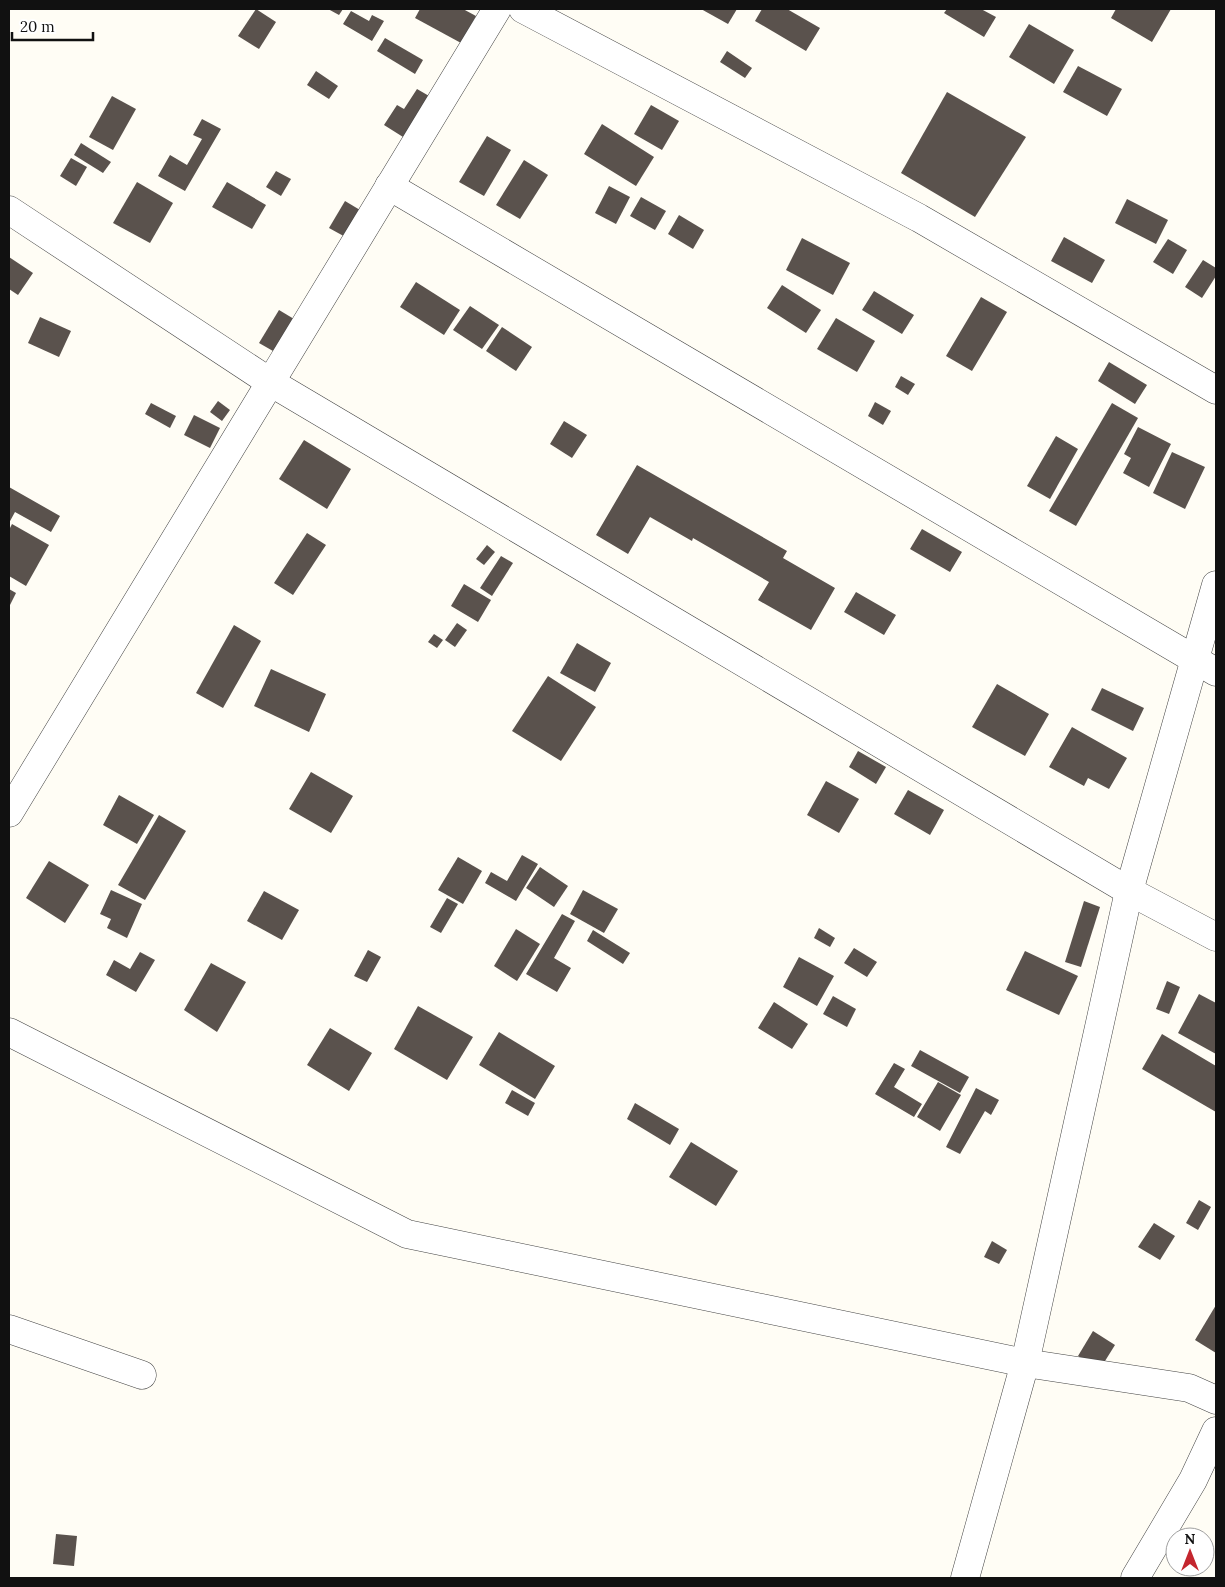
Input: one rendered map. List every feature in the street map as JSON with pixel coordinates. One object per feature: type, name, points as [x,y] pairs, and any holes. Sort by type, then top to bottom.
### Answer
[{"type":"street","points":[[9,813],[497,9]]},
{"type":"street","points":[[523,9],[919,218],[1216,390]]},
{"type":"street","points":[[389,186],[1206,666]]},
{"type":"street","points":[[9,210],[270,382],[1130,891],[1216,937]]},
{"type":"street","points":[[965,1578],[1025,1363],[1130,891],[1206,666],[1216,585]]},
{"type":"street","points":[[9,1032],[408,1234],[1025,1363],[1189,1388],[1216,1400]]},
{"type":"street","points":[[9,1329],[142,1375]]},
{"type":"street","points":[[1135,1578],[1193,1480],[1216,1430]]},
{"type":"building","points":[[256,9],[276,22],[259,49],[238,36]]},
{"type":"building","points":[[328,9],[343,9],[339,15]]},
{"type":"building","points":[[420,9],[463,9],[476,16],[461,43],[415,18]]},
{"type":"building","points":[[701,9],[737,9],[728,24]]},
{"type":"building","points":[[762,9],[787,9],[820,28],[806,51],[755,21]]},
{"type":"building","points":[[947,9],[981,9],[996,17],[984,37],[944,13]]},
{"type":"building","points":[[1116,9],[1171,9],[1152,42],[1111,18]]},
{"type":"building","points":[[351,11],[369,21],[372,15],[384,21],[372,41],[343,24]]},
{"type":"building","points":[[1029,24],[1074,50],[1054,84],[1009,57]]},
{"type":"building","points":[[385,38],[423,60],[415,74],[377,51]]},
{"type":"building","points":[[727,51],[752,68],[745,78],[720,62]]},
{"type":"building","points":[[1078,66],[1122,89],[1107,116],[1063,92]]},
{"type":"building","points":[[316,71],[338,86],[329,99],[307,85]]},
{"type":"building","points":[[417,89],[436,100],[411,142],[384,125],[397,105],[404,109]]},
{"type":"building","points":[[947,92],[1026,137],[975,217],[901,173]]},
{"type":"building","points":[[112,96],[136,109],[113,150],[89,137]]},
{"type":"building","points":[[651,105],[679,121],[662,150],[634,134]]},
{"type":"building","points":[[202,119],[221,129],[185,191],[158,176],[170,155],[187,165],[202,139],[193,135]]},
{"type":"building","points":[[602,124],[654,157],[636,186],[584,154]]},
{"type":"building","points":[[487,136],[511,150],[484,196],[459,182]]},
{"type":"building","points":[[81,143],[111,162],[103,173],[74,155]]},
{"type":"building","points":[[71,158],[87,167],[76,186],[60,176]]},
{"type":"building","points":[[524,160],[548,175],[520,219],[496,205]]},
{"type":"building","points":[[276,171],[291,179],[281,196],[266,187]]},
{"type":"building","points":[[137,182],[173,203],[150,243],[113,223]]},
{"type":"building","points":[[227,182],[266,205],[252,229],[212,207]]},
{"type":"building","points":[[609,186],[630,197],[616,224],[595,213]]},
{"type":"building","points":[[641,197],[666,211],[655,230],[630,216]]},
{"type":"building","points":[[1127,199],[1168,220],[1156,244],[1115,223]]},
{"type":"building","points":[[345,201],[365,213],[349,239],[329,228]]},
{"type":"building","points":[[679,215],[704,230],[693,249],[668,234]]},
{"type":"building","points":[[1064,237],[1105,260],[1092,283],[1051,261]]},
{"type":"building","points":[[802,238],[850,263],[833,295],[786,270]]},
{"type":"building","points":[[1168,239],[1187,250],[1173,274],[1153,262]]},
{"type":"building","points":[[9,257],[33,273],[18,295],[9,289]]},
{"type":"building","points":[[1203,260],[1216,268],[1216,276],[1202,298],[1185,287]]},
{"type":"building","points":[[416,282],[460,310],[444,335],[400,307]]},
{"type":"building","points":[[782,285],[821,310],[806,333],[767,308]]},
{"type":"building","points":[[874,291],[914,315],[902,334],[862,310]]},
{"type":"building","points":[[981,297],[1007,312],[972,371],[946,356]]},
{"type":"building","points":[[470,306],[499,325],[482,349],[453,330]]},
{"type":"building","points":[[279,310],[299,322],[280,355],[259,343]]},
{"type":"building","points":[[40,317],[71,331],[59,357],[28,343]]},
{"type":"building","points":[[836,318],[875,341],[857,372],[817,349]]},
{"type":"building","points":[[502,327],[532,347],[516,371],[486,351]]},
{"type":"building","points":[[1109,362],[1147,385],[1135,404],[1098,381]]},
{"type":"building","points":[[901,376],[915,384],[908,395],[895,387]]},
{"type":"building","points":[[218,401],[230,410],[222,421],[210,412]]},
{"type":"building","points":[[875,402],[891,411],[883,425],[868,416]]},
{"type":"building","points":[[151,403],[176,416],[170,428],[145,414]]},
{"type":"building","points":[[1112,403],[1138,418],[1076,526],[1049,511]]},
{"type":"building","points":[[194,415],[220,428],[210,448],[184,435]]},
{"type":"building","points":[[564,421],[587,435],[572,458],[550,444]]},
{"type":"building","points":[[1138,427],[1171,444],[1149,487],[1123,473],[1131,458],[1124,454]]},
{"type":"building","points":[[1056,436],[1078,449],[1050,499],[1027,486]]},
{"type":"building","points":[[304,440],[351,469],[327,509],[279,479]]},
{"type":"building","points":[[1172,452],[1205,467],[1185,509],[1153,493]]},
{"type":"building","points":[[637,465],[787,551],[783,558],[835,588],[811,630],[758,600],[769,582],[693,538],[692,541],[650,517],[628,554],[596,535]]},
{"type":"building","points":[[9,487],[60,516],[51,532],[15,512],[9,523]]},
{"type":"building","points":[[12,524],[49,545],[26,586],[9,576],[9,530]]},
{"type":"building","points":[[922,529],[962,552],[950,572],[910,549]]},
{"type":"building","points":[[307,533],[326,545],[293,595],[274,583]]},
{"type":"building","points":[[487,545],[495,552],[484,565],[476,559]]},
{"type":"building","points":[[501,556],[513,563],[492,596],[480,588]]},
{"type":"building","points":[[464,584],[491,600],[478,622],[451,606]]},
{"type":"building","points":[[9,589],[16,593],[9,607]]},
{"type":"building","points":[[856,592],[896,615],[884,635],[844,612]]},
{"type":"building","points":[[457,623],[467,630],[455,647],[445,640]]},
{"type":"building","points":[[234,625],[261,641],[223,708],[196,693]]},
{"type":"building","points":[[434,634],[443,640],[437,648],[428,642]]},
{"type":"building","points":[[577,643],[611,663],[595,692],[560,673]]},
{"type":"building","points":[[271,669],[326,694],[309,732],[254,706]]},
{"type":"building","points":[[548,676],[596,707],[561,761],[512,731]]},
{"type":"building","points":[[997,684],[1049,714],[1025,756],[972,727]]},
{"type":"building","points":[[1102,688],[1144,708],[1133,731],[1091,710]]},
{"type":"building","points":[[1072,727],[1127,758],[1109,789],[1088,778],[1084,786],[1049,767]]},
{"type":"building","points":[[858,751],[886,767],[876,784],[849,767]]},
{"type":"building","points":[[311,772],[353,796],[331,833],[289,809]]},
{"type":"building","points":[[826,781],[859,799],[839,833],[807,815]]},
{"type":"building","points":[[908,790],[944,810],[930,835],[894,814]]},
{"type":"building","points":[[119,795],[154,815],[137,844],[103,825]]},
{"type":"building","points":[[159,815],[186,831],[145,900],[118,885]]},
{"type":"building","points":[[522,855],[538,864],[516,901],[485,883],[491,872],[507,881]]},
{"type":"building","points":[[458,857],[482,871],[463,904],[438,890]]},
{"type":"building","points":[[49,861],[89,885],[65,923],[26,898]]},
{"type":"building","points":[[540,867],[568,886],[554,907],[526,888]]},
{"type":"building","points":[[111,890],[142,904],[127,938],[107,928],[111,919],[100,914]]},
{"type":"building","points":[[583,890],[618,909],[604,933],[570,914]]},
{"type":"building","points":[[264,891],[299,910],[282,940],[247,921]]},
{"type":"building","points":[[447,898],[458,904],[441,933],[430,927]]},
{"type":"building","points":[[1084,901],[1100,907],[1081,967],[1065,962]]},
{"type":"building","points":[[562,914],[575,921],[554,958],[571,968],[557,992],[526,974]]},
{"type":"building","points":[[819,928],[835,938],[830,947],[814,938]]},
{"type":"building","points":[[516,929],[540,944],[517,981],[494,966]]},
{"type":"building","points":[[593,930],[630,953],[623,964],[587,941]]},
{"type":"building","points":[[854,948],[877,962],[867,977],[844,963]]},
{"type":"building","points":[[368,950],[381,957],[367,982],[354,976]]},
{"type":"building","points":[[1025,951],[1078,976],[1059,1015],[1006,990]]},
{"type":"building","points":[[140,952],[155,960],[136,992],[106,975],[114,960],[130,969]]},
{"type":"building","points":[[799,957],[834,976],[817,1006],[783,987]]},
{"type":"building","points":[[211,963],[246,982],[217,1032],[184,1010]]},
{"type":"building","points":[[1167,981],[1180,987],[1169,1014],[1156,1009]]},
{"type":"building","points":[[1199,994],[1216,1003],[1216,1054],[1178,1033]]},
{"type":"building","points":[[833,996],[856,1009],[847,1027],[823,1014]]},
{"type":"building","points":[[774,1002],[808,1024],[792,1049],[758,1028]]},
{"type":"building","points":[[418,1006],[473,1037],[447,1080],[394,1049]]},
{"type":"building","points":[[330,1028],[372,1053],[349,1091],[307,1065]]},
{"type":"building","points":[[499,1032],[555,1066],[535,1099],[479,1065]]},
{"type":"building","points":[[1162,1034],[1216,1066],[1216,1112],[1142,1069]]},
{"type":"building","points":[[920,1050],[969,1077],[960,1093],[911,1066]]},
{"type":"building","points":[[894,1063],[905,1069],[894,1087],[922,1104],[914,1117],[875,1094]]},
{"type":"building","points":[[938,1082],[961,1095],[940,1131],[917,1117]]},
{"type":"building","points":[[976,1088],[999,1100],[991,1115],[985,1111],[960,1154],[946,1147]]},
{"type":"building","points":[[512,1090],[535,1103],[528,1116],[505,1103]]},
{"type":"building","points":[[635,1103],[679,1129],[670,1145],[627,1119]]},
{"type":"building","points":[[691,1142],[738,1171],[716,1206],[669,1177]]},
{"type":"building","points":[[1199,1200],[1211,1207],[1198,1230],[1186,1223]]},
{"type":"building","points":[[1154,1223],[1175,1236],[1160,1260],[1138,1247]]},
{"type":"building","points":[[992,1241],[1007,1250],[999,1264],[984,1257]]},
{"type":"building","points":[[1216,1305],[1216,1353],[1195,1340]]},
{"type":"building","points":[[1093,1331],[1115,1345],[1100,1369],[1078,1356]]},
{"type":"building","points":[[56,1534],[77,1536],[74,1566],[53,1564]]}]
